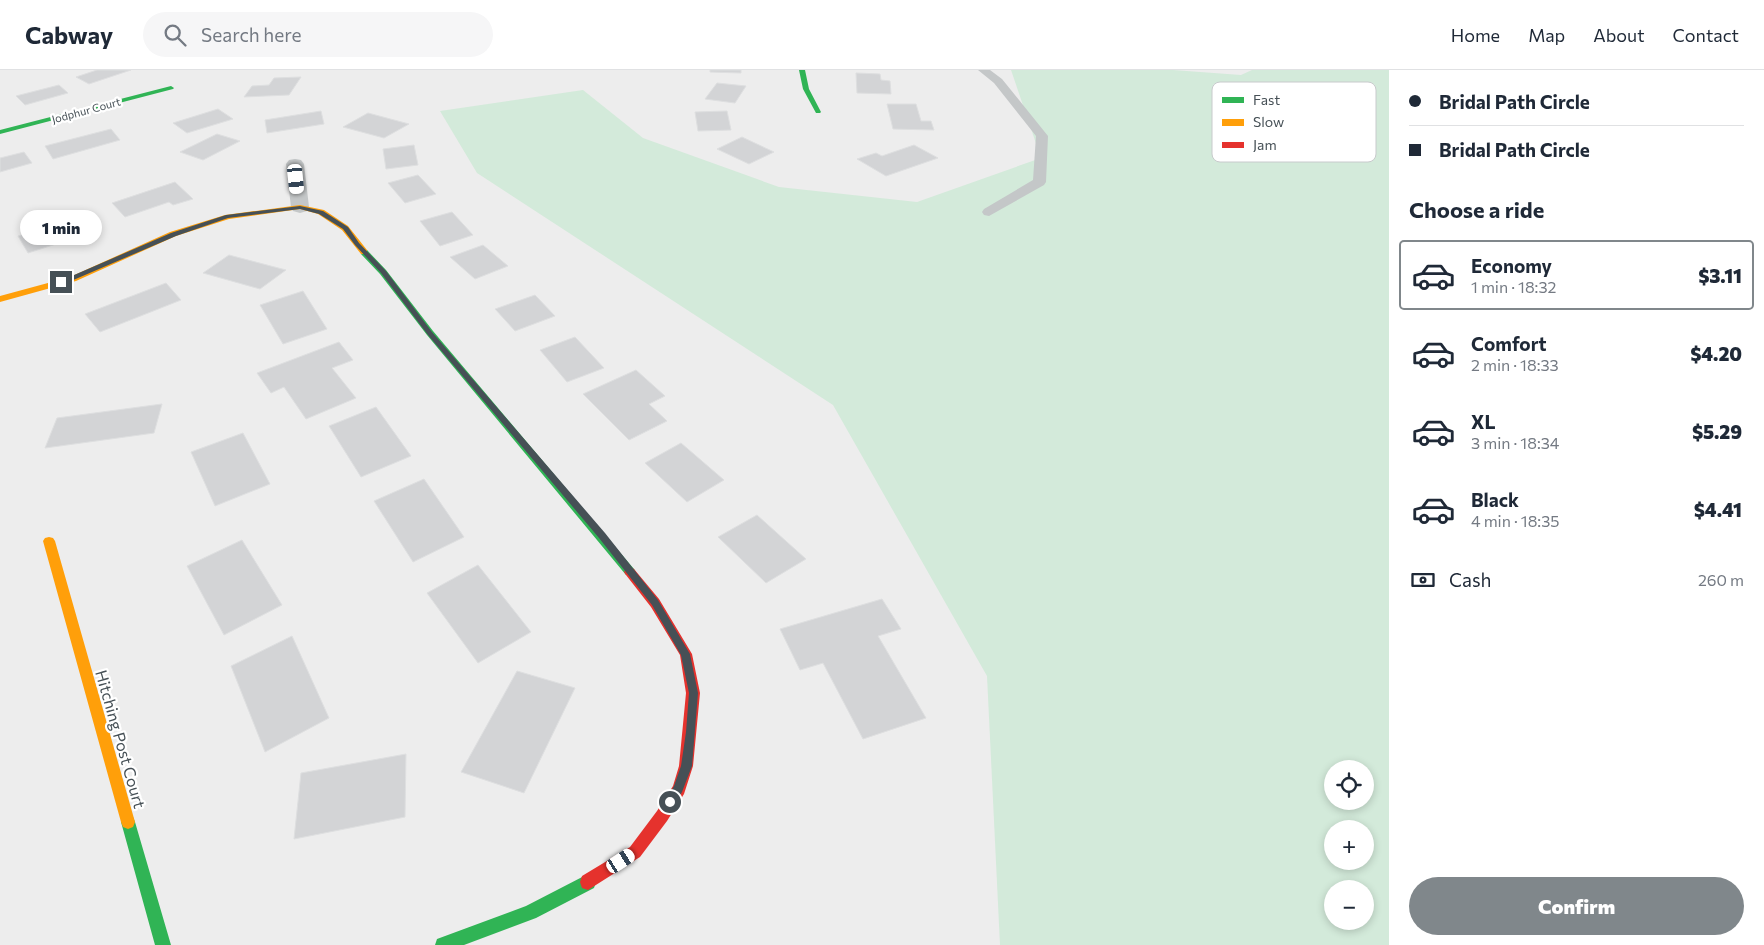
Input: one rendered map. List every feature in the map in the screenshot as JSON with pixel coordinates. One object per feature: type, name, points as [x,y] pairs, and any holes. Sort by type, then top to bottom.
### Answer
[{"type":"street","points":[[802,70],[806,89],[818,112]]},
{"type":"street","name":"Jodphur Court","points":[[0,132],[172,88]]},
{"type":"street","points":[[295,164],[300,207]]},
{"type":"street","points":[[0,299],[73,279],[174,234],[203,224],[254,212],[300,207],[321,212],[346,228],[430,333],[602,536],[655,603],[686,654],[694,693],[686,766],[679,788],[659,821],[635,852],[580,887],[530,912],[443,945]]},
{"type":"street","name":"Hitching Post Court","points":[[49,541],[162,945]]},
{"type":"lane","points":[[984,70],[998,81],[1042,136],[1039,182],[990,212]]},
{"type":"green space","points":[[1011,70],[1173,70],[1241,75],[1252,70],[1389,70],[1389,945],[1000,945],[987,676],[833,405],[477,173],[440,111],[583,90],[643,138],[779,187],[917,202],[1041,158]]},
{"type":"building","points":[[97,70],[131,70],[89,84],[76,77]]},
{"type":"building","points":[[710,70],[741,70],[741,73],[710,72]]},
{"type":"building","points":[[856,73],[880,74],[881,80],[890,81],[891,94],[857,93]]},
{"type":"building","points":[[301,77],[289,95],[244,97],[252,86],[269,85],[274,78]]},
{"type":"building","points":[[717,83],[746,86],[735,103],[705,99]]},
{"type":"building","points":[[59,85],[68,93],[25,105],[16,96]]},
{"type":"building","points":[[887,104],[916,104],[921,121],[931,121],[934,130],[893,129]]},
{"type":"building","points":[[218,109],[233,119],[187,133],[173,123]]},
{"type":"building","points":[[321,111],[324,124],[267,133],[265,120]]},
{"type":"building","points":[[727,111],[731,130],[698,131],[695,112]]},
{"type":"building","points":[[368,113],[409,124],[384,138],[343,127]]},
{"type":"building","points":[[111,129],[120,140],[53,159],[45,146]]},
{"type":"building","points":[[217,134],[240,141],[203,160],[180,152]]},
{"type":"building","points":[[742,137],[774,152],[749,164],[717,149]]},
{"type":"building","points":[[414,145],[418,165],[386,169],[383,149]]},
{"type":"building","points":[[914,145],[938,158],[886,176],[857,159],[876,153],[882,156]]},
{"type":"building","points":[[24,152],[32,163],[0,172],[0,158]]},
{"type":"building","points":[[418,175],[436,194],[405,203],[388,183]]},
{"type":"building","points":[[175,182],[193,199],[173,205],[169,202],[125,217],[112,203]]},
{"type":"building","points":[[452,212],[473,235],[440,246],[420,221]]},
{"type":"building","points":[[76,218],[87,234],[28,253],[18,236]]},
{"type":"building","points":[[483,245],[508,266],[475,279],[450,257]]},
{"type":"building","points":[[229,255],[286,270],[260,289],[203,273]]},
{"type":"building","points":[[166,283],[181,300],[100,332],[85,314]]},
{"type":"building","points":[[303,291],[327,329],[283,344],[260,305]]},
{"type":"building","points":[[535,295],[555,316],[515,331],[495,309]]},
{"type":"building","points":[[575,337],[604,368],[567,382],[540,350]]},
{"type":"building","points":[[339,342],[353,360],[332,368],[356,398],[306,419],[284,387],[271,393],[257,373]]},
{"type":"building","points":[[636,370],[665,396],[649,404],[667,421],[629,440],[583,394]]},
{"type":"building","points":[[162,404],[154,433],[45,448],[57,418]]},
{"type":"building","points":[[376,407],[411,456],[361,477],[329,426]]},
{"type":"building","points":[[243,433],[270,484],[215,506],[191,452]]},
{"type":"building","points":[[681,443],[724,480],[687,502],[645,463]]},
{"type":"building","points":[[424,479],[464,537],[413,562],[374,501]]},
{"type":"building","points":[[757,515],[806,559],[766,583],[718,537]]},
{"type":"building","points":[[242,540],[282,605],[224,635],[187,566]]},
{"type":"building","points":[[478,565],[531,632],[478,663],[427,593]]},
{"type":"building","points":[[882,599],[901,629],[878,636],[926,718],[863,739],[823,663],[800,670],[780,629]]},
{"type":"building","points":[[292,636],[329,718],[265,752],[231,666]]},
{"type":"building","points":[[517,671],[575,688],[524,793],[461,772]]},
{"type":"building","points":[[406,754],[405,817],[294,839],[301,773]]},
{"type":"traffic: fast","points":[[802,70],[806,89],[818,112]]},
{"type":"traffic: fast","points":[[0,132],[171,88]]},
{"type":"traffic: fast","points":[[364,252],[383,272],[430,333],[630,572]]},
{"type":"traffic: fast","points":[[128,822],[163,945]]},
{"type":"traffic: fast","points":[[443,945],[530,912],[588,882]]},
{"type":"traffic: slow","points":[[0,299],[73,279],[173,234],[228,217],[300,207],[321,212],[345,228],[364,252]]},
{"type":"traffic: slow","points":[[49,541],[128,822]]},
{"type":"traffic: jam","points":[[588,882],[635,852],[662,816],[679,789],[686,766],[693,693],[686,654],[655,603],[630,572]]},
{"type":"route","points":[[61,282],[73,279],[195,226],[254,212],[300,207],[321,212],[346,228],[430,333],[602,536],[655,603],[686,654],[694,693],[691,732],[686,766],[679,788],[670,802]]}]
